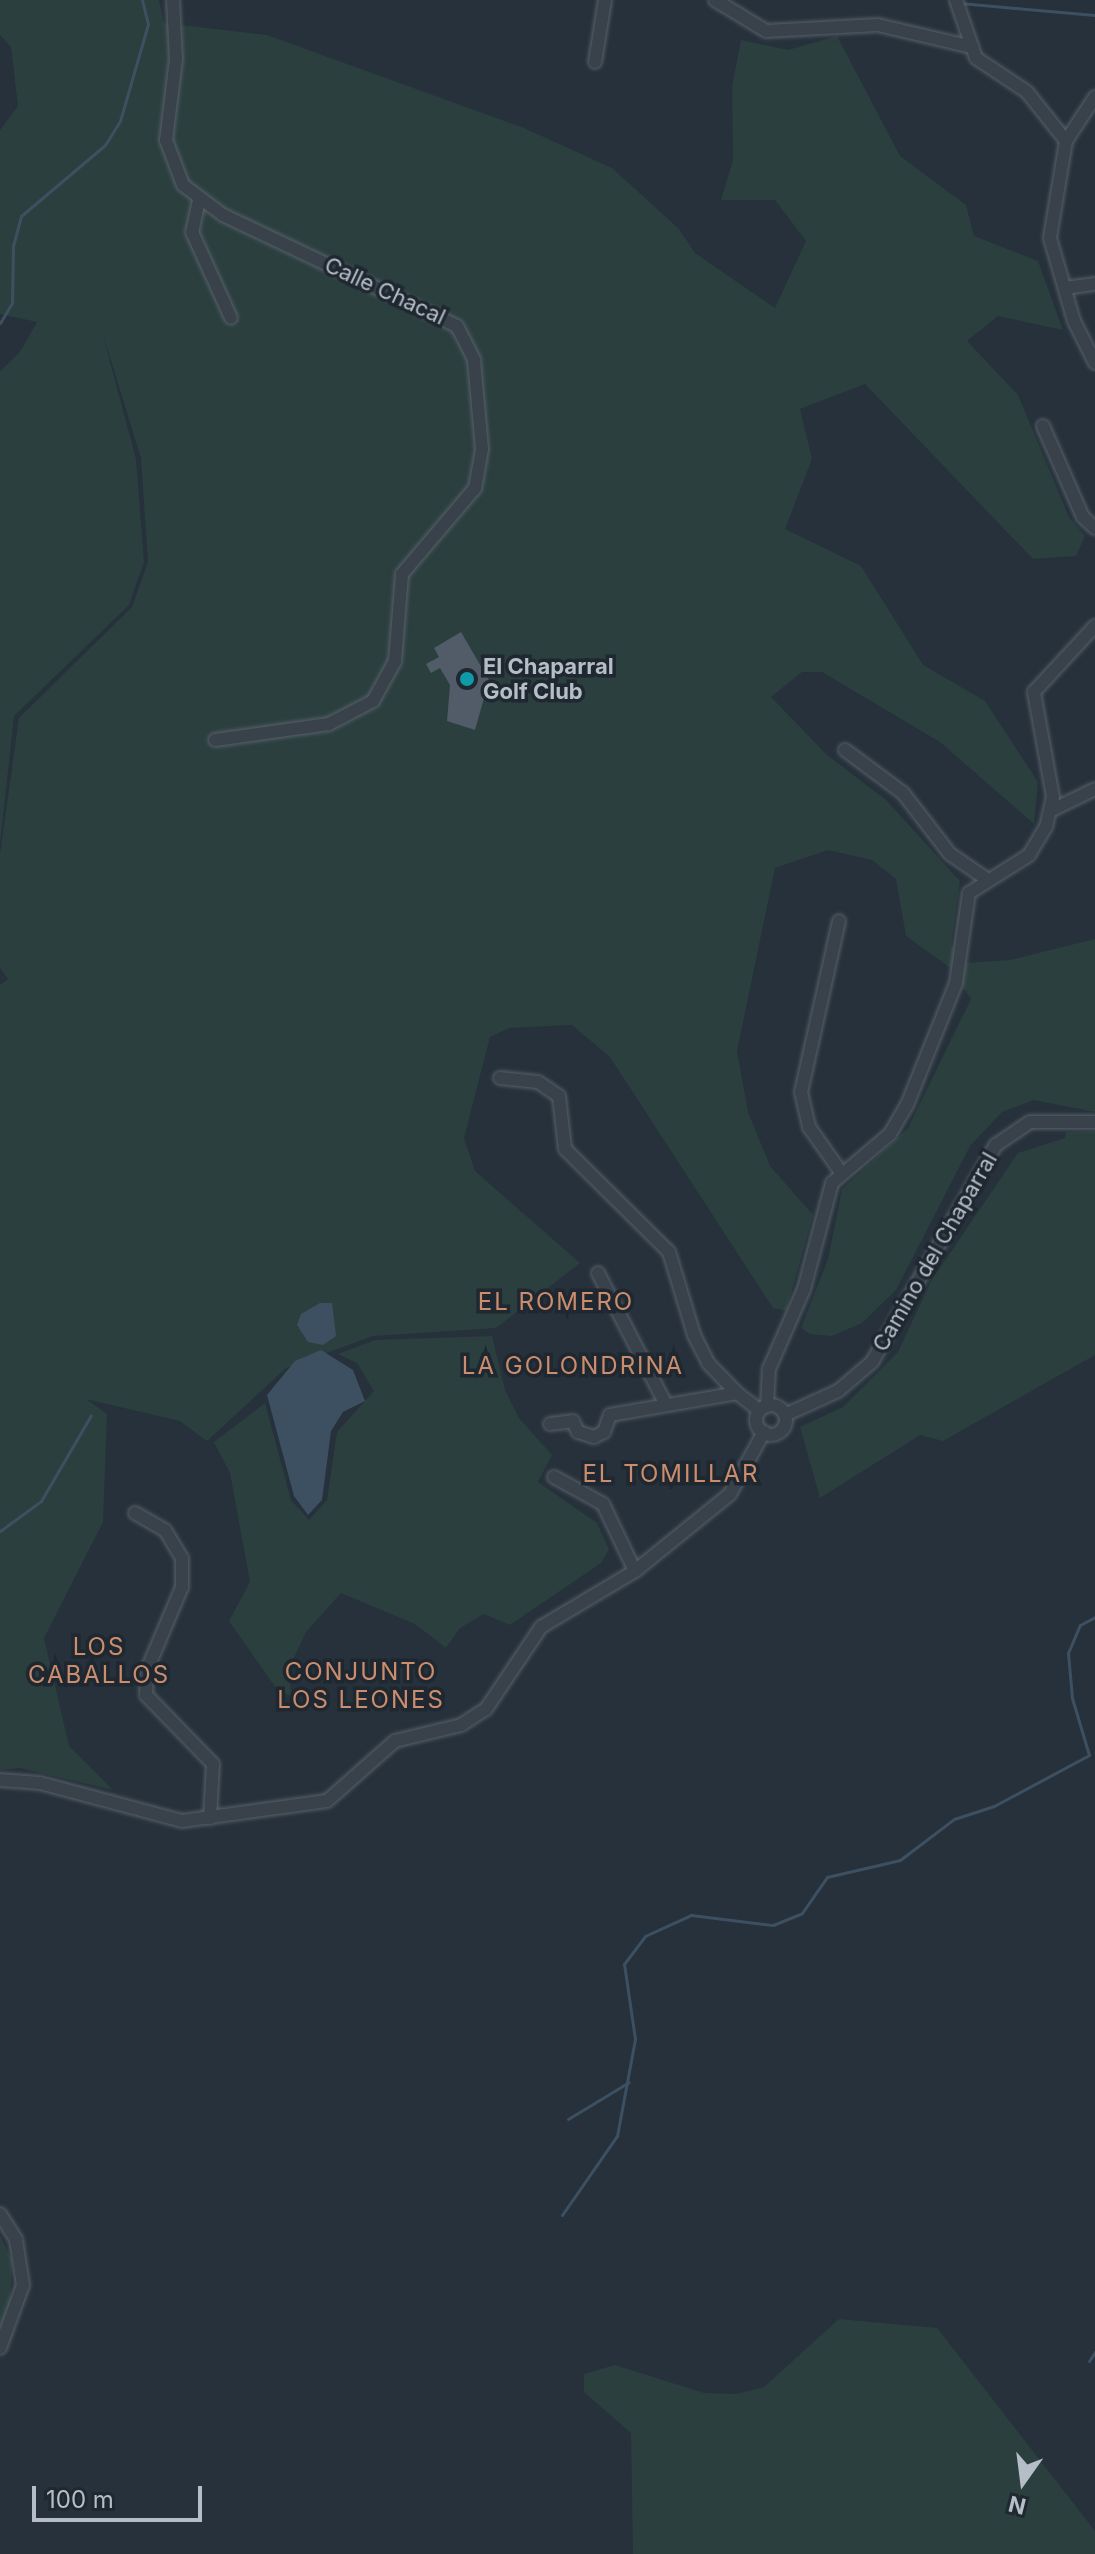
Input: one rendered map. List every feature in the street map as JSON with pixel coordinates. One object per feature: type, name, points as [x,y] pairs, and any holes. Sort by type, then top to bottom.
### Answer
[{"type":"street","name":"Calle Chacal","points":[[173,0],[176,59],[166,140],[175,172],[199,200],[457,326],[474,360],[482,449],[475,488],[402,574],[395,661],[373,701],[329,724],[215,740]]},
{"type":"street","points":[[595,62],[605,0]]},
{"type":"street","points":[[715,0],[766,31],[878,25],[972,47]]},
{"type":"street","points":[[956,0],[972,47],[985,68],[1027,92],[1066,141]]},
{"type":"street","points":[[1095,97],[1066,141],[1050,238],[1065,288],[1095,363]]},
{"type":"street","points":[[199,200],[192,232],[231,318]]},
{"type":"street","points":[[1065,288],[1095,284]]},
{"type":"street","points":[[1043,426],[1083,517],[1095,528]]},
{"type":"street","points":[[0,1780],[84,1793],[164,1819],[210,1818],[327,1801],[395,1741],[461,1725],[496,1700],[541,1627],[635,1571],[730,1494],[764,1432],[756,1422],[763,1408],[769,1369],[804,1289],[832,1183],[840,1171],[878,1147],[900,1120],[956,983],[965,903],[985,878],[1029,855],[1052,810],[1034,692],[1095,626]]},
{"type":"street","points":[[845,750],[903,793],[950,854],[985,878]]},
{"type":"street","points":[[1052,810],[1095,789]]},
{"type":"street","points":[[839,921],[801,1092],[809,1127],[840,1171]]},
{"type":"street","points":[[500,1078],[538,1082],[559,1096],[565,1149],[669,1252],[694,1335],[708,1363],[737,1393],[763,1408],[785,1415]]},
{"type":"street","name":"Camino del Chaparral","points":[[764,1432],[778,1432],[785,1415],[838,1391],[872,1362],[996,1145],[1019,1127],[1045,1119],[1095,1122]]},
{"type":"street","points":[[598,1273],[666,1405]]},
{"type":"street","points":[[550,1424],[573,1421],[578,1432],[594,1437],[604,1432],[610,1415],[737,1393]]},
{"type":"street","points":[[554,1477],[603,1504],[635,1571]]},
{"type":"street","points":[[135,1513],[165,1530],[182,1558],[182,1587],[145,1681],[151,1706],[213,1764],[210,1818]]},
{"type":"street","points":[[0,2214],[16,2240],[23,2285],[0,2348]]},
{"type":"green space","name":"El Chaparral Golf Club","points":[[0,0],[159,0],[164,23],[267,35],[524,128],[612,168],[679,229],[695,253],[775,308],[806,241],[775,200],[721,200],[733,160],[732,87],[741,40],[788,50],[837,36],[900,156],[966,205],[974,236],[1038,261],[1063,330],[998,316],[967,341],[1018,395],[1069,517],[1085,536],[1076,556],[1033,559],[865,384],[800,409],[812,459],[785,529],[861,566],[923,665],[985,701],[1038,782],[1034,824],[940,742],[822,672],[802,672],[771,697],[826,754],[886,800],[960,881],[951,945],[967,963],[1010,960],[1095,939],[1095,1112],[1034,1100],[1002,1112],[970,1146],[896,1290],[862,1323],[832,1336],[810,1334],[801,1328],[828,1259],[842,1189],[908,1128],[971,999],[949,967],[906,936],[896,879],[872,860],[828,850],[775,868],[737,1051],[748,1112],[770,1166],[813,1215],[786,1311],[773,1308],[610,1057],[572,1025],[509,1028],[490,1037],[464,1138],[475,1171],[580,1263],[496,1328],[373,1336],[286,1368],[207,1441],[180,1421],[86,1399],[107,1414],[103,1522],[44,1638],[69,1746],[113,1790],[20,1768],[0,1770],[0,985],[8,979],[0,968],[0,854],[19,718],[132,607],[148,562],[141,458],[103,335],[136,459],[144,562],[129,605],[14,716],[0,845],[0,371],[20,352],[37,322],[0,314],[0,130],[18,106],[11,47],[0,35]]},
{"type":"green space","points":[[1095,1131],[1095,1355],[943,1441],[920,1435],[820,1498],[800,1427],[843,1407],[898,1352],[931,1281],[1018,1153],[1065,1138],[1066,1132]]},
{"type":"green space","points":[[492,1336],[505,1390],[519,1418],[552,1455],[538,1482],[597,1523],[609,1549],[601,1563],[510,1625],[484,1614],[460,1628],[446,1648],[415,1624],[341,1593],[306,1632],[289,1668],[291,1696],[278,1691],[229,1621],[250,1582],[230,1473],[214,1442],[265,1403],[291,1500],[309,1520],[327,1500],[337,1432],[374,1391],[357,1363],[338,1354],[375,1340]]},
{"type":"green space","points":[[0,2235],[12,2260],[10,2311],[0,2329]]},
{"type":"green space","points":[[839,2319],[937,2328],[1095,2531],[1095,2554],[633,2554],[631,2433],[584,2392],[584,2374],[615,2365],[704,2393],[736,2394],[764,2387]]},
{"type":"water","points":[[320,1303],[332,1303],[336,1336],[323,1345],[308,1342],[297,1325],[301,1314]]},
{"type":"water","points":[[321,1350],[353,1370],[365,1401],[343,1412],[331,1431],[322,1500],[308,1515],[294,1496],[267,1395],[295,1361]]},
{"type":"building","name":"El Chaparral Golf Club","points":[[461,632],[493,687],[486,691],[475,730],[447,721],[450,685],[440,668],[431,673],[426,664],[439,657],[434,648]]},
{"type":"waterway","points":[[0,323],[12,303],[13,246],[21,216],[105,145],[120,121],[148,24],[142,0]]},
{"type":"waterway","points":[[960,3],[1095,15]]},
{"type":"waterway","points":[[0,1531],[41,1501],[91,1415]]},
{"type":"waterway","points":[[562,2215],[617,2136],[635,2039],[624,1964],[645,1936],[691,1915],[773,1925],[802,1913],[827,1877],[900,1860],[954,1819],[994,1806],[1089,1755],[1072,1698],[1068,1653],[1080,1625],[1095,1617]]},
{"type":"waterway","points":[[568,2119],[629,2082]]},
{"type":"waterway","points":[[1089,2361],[1095,2352]]},
{"type":"place","name":"El Chaparral Golf Club","points":[[467,679]]},
{"type":"district","name":"EL ROMERO","points":[[556,1302]]},
{"type":"district","name":"LA GOLONDRINA","points":[[573,1366]]},
{"type":"district","name":"EL TOMILLAR","points":[[671,1474]]},
{"type":"district","name":"LOS CABALLOS","points":[[99,1661]]},
{"type":"district","name":"CONJUNTO LOS LEONES","points":[[361,1686]]}]
